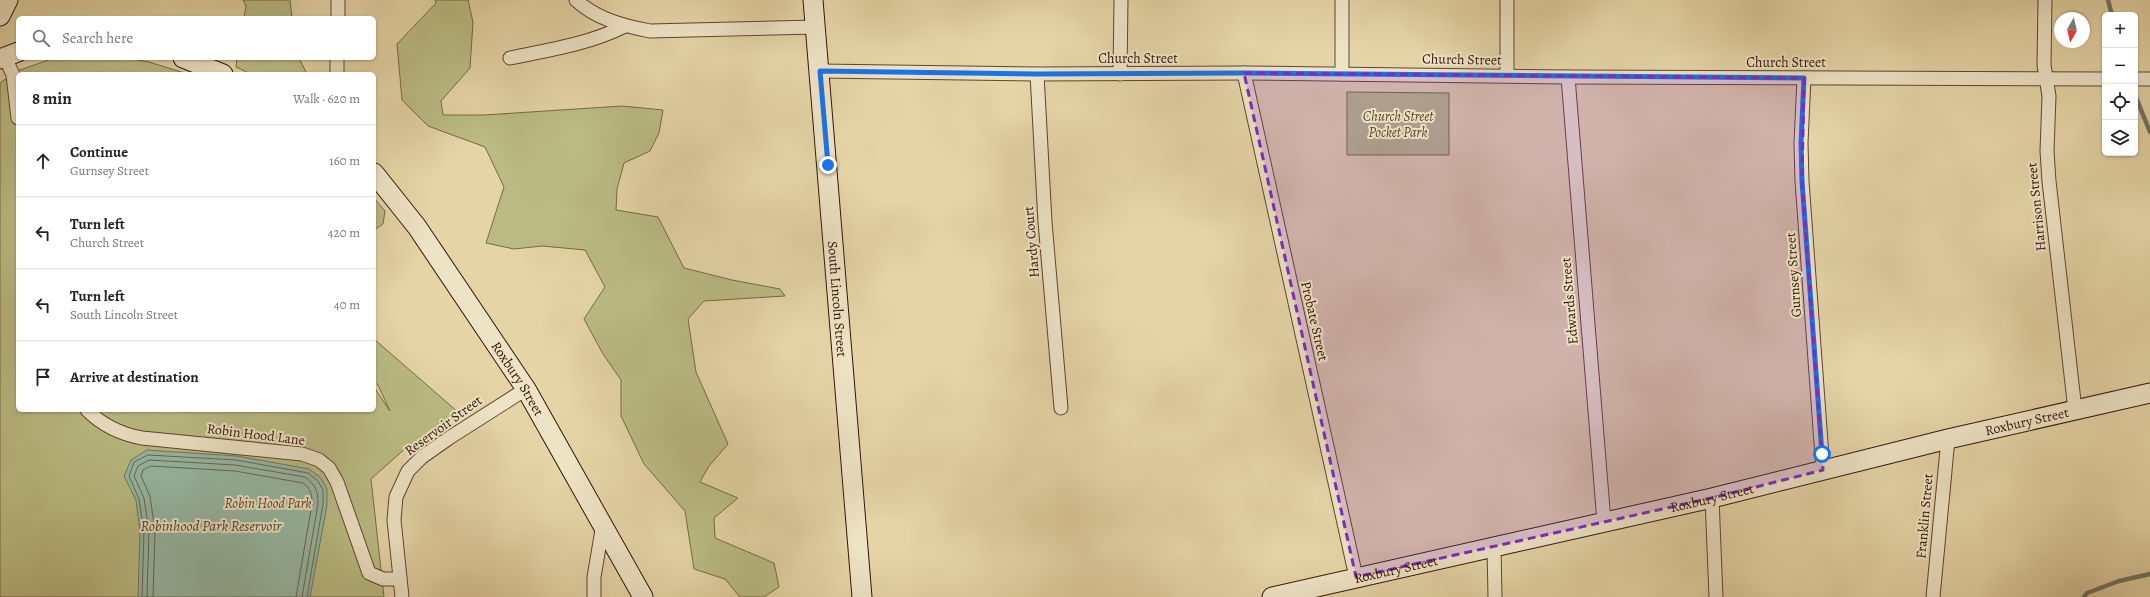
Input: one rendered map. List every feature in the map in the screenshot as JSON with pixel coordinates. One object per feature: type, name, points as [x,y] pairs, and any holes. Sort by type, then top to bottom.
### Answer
[{"type":"street","points":[[0,16],[8,0]]},
{"type":"street","points":[[338,0],[338,16]]},
{"type":"street","points":[[576,0],[602,17],[624,26],[650,32],[816,27]]},
{"type":"street","name":"South Lincoln Street","points":[[814,0],[862,597]]},
{"type":"street","points":[[1120,74],[1121,0]]},
{"type":"street","points":[[1342,0],[1342,74]]},
{"type":"street","points":[[1507,0],[1507,76]]},
{"type":"street","name":"Harrison Street","points":[[2045,0],[2044,65],[2049,96],[2047,151],[2049,181],[2074,410]]},
{"type":"street","points":[[510,58],[568,46],[605,36],[624,26]]},
{"type":"street","points":[[8,56],[13,75],[16,101]]},
{"type":"street","points":[[188,60],[218,72]]},
{"type":"street","points":[[337,72],[338,60]]},
{"type":"street","name":"Church Street","points":[[820,71],[1037,74],[1244,73],[1568,77],[2102,79]]},
{"type":"street","name":"Probate Street","points":[[1244,73],[1356,576]]},
{"type":"street","name":"Hardy Court","points":[[1037,74],[1045,222],[1061,408]]},
{"type":"street","name":"Edwards Street","points":[[1568,77],[1604,522]]},
{"type":"street","name":"Gurnsey Street","points":[[1804,78],[1801,143],[1802,181],[1823,470]]},
{"type":"street","name":"Roxbury Street","points":[[376,176],[417,227],[526,389],[643,597]]},
{"type":"street","name":"Reservoir Street","points":[[402,597],[394,520],[396,497],[408,471],[422,457],[449,438],[526,389]]},
{"type":"street","name":"Roxbury Street","points":[[1272,597],[1356,576],[1494,547],[1712,498],[1948,439],[2150,393]]},
{"type":"street","name":"Robin Hood Lane","points":[[90,412],[115,432],[134,437],[302,454],[319,460],[329,468],[337,482],[369,573],[383,579],[400,578]]},
{"type":"street","name":"Franklin Street","points":[[1933,597],[1948,439]]},
{"type":"street","points":[[1712,498],[1716,597]]},
{"type":"street","points":[[594,597],[594,577],[603,524]]},
{"type":"street","points":[[1494,547],[1495,597]]},
{"type":"highlighted area","points":[[1244,73],[1804,78],[1802,181],[1823,470],[1712,498],[1356,577]]},
{"type":"green space","points":[[243,0],[290,0],[292,16],[244,16],[246,6]]},
{"type":"green space","points":[[435,0],[468,0],[473,22],[470,68],[441,101],[443,115],[484,115],[622,106],[663,110],[659,133],[650,151],[624,163],[617,189],[616,210],[658,217],[684,268],[732,280],[780,289],[785,296],[704,301],[688,319],[696,372],[728,444],[709,466],[700,482],[738,498],[714,518],[715,538],[774,563],[779,587],[764,597],[740,597],[725,579],[694,569],[685,511],[644,464],[621,416],[621,380],[603,354],[584,319],[605,287],[585,250],[542,246],[514,249],[486,243],[504,187],[485,147],[428,126],[402,100],[397,44],[436,3]]},
{"type":"green space","name":"Robin Hood Park","points":[[48,60],[138,60],[182,72],[16,72],[16,412],[376,412],[376,390],[390,411],[376,384],[376,341],[459,413],[409,451],[407,447],[371,479],[384,597],[0,597],[0,83],[17,71]]},
{"type":"green space","points":[[237,60],[300,60],[306,72],[247,72],[236,67]]},
{"type":"green space","name":"Church Street Pocket Park","points":[[1347,92],[1449,93],[1449,155],[1347,155]]},
{"type":"green space","points":[[376,200],[385,211],[383,224],[376,229]]},
{"type":"water","name":"Robinhood Park Reservoir","points":[[147,450],[237,456],[309,469],[321,478],[327,489],[327,505],[310,597],[138,597],[140,532],[136,500],[124,476],[131,460]]},
{"type":"waterway","points":[[2108,0],[2111,12]]},
{"type":"waterway","points":[[2138,102],[2150,132]]},
{"type":"waterway","points":[[2084,597],[2087,593],[2119,581],[2150,574]]},
{"type":"route","points":[[828,165],[820,71],[1037,74],[1244,73],[1804,78],[1801,143],[1802,181],[1822,454]]}]
